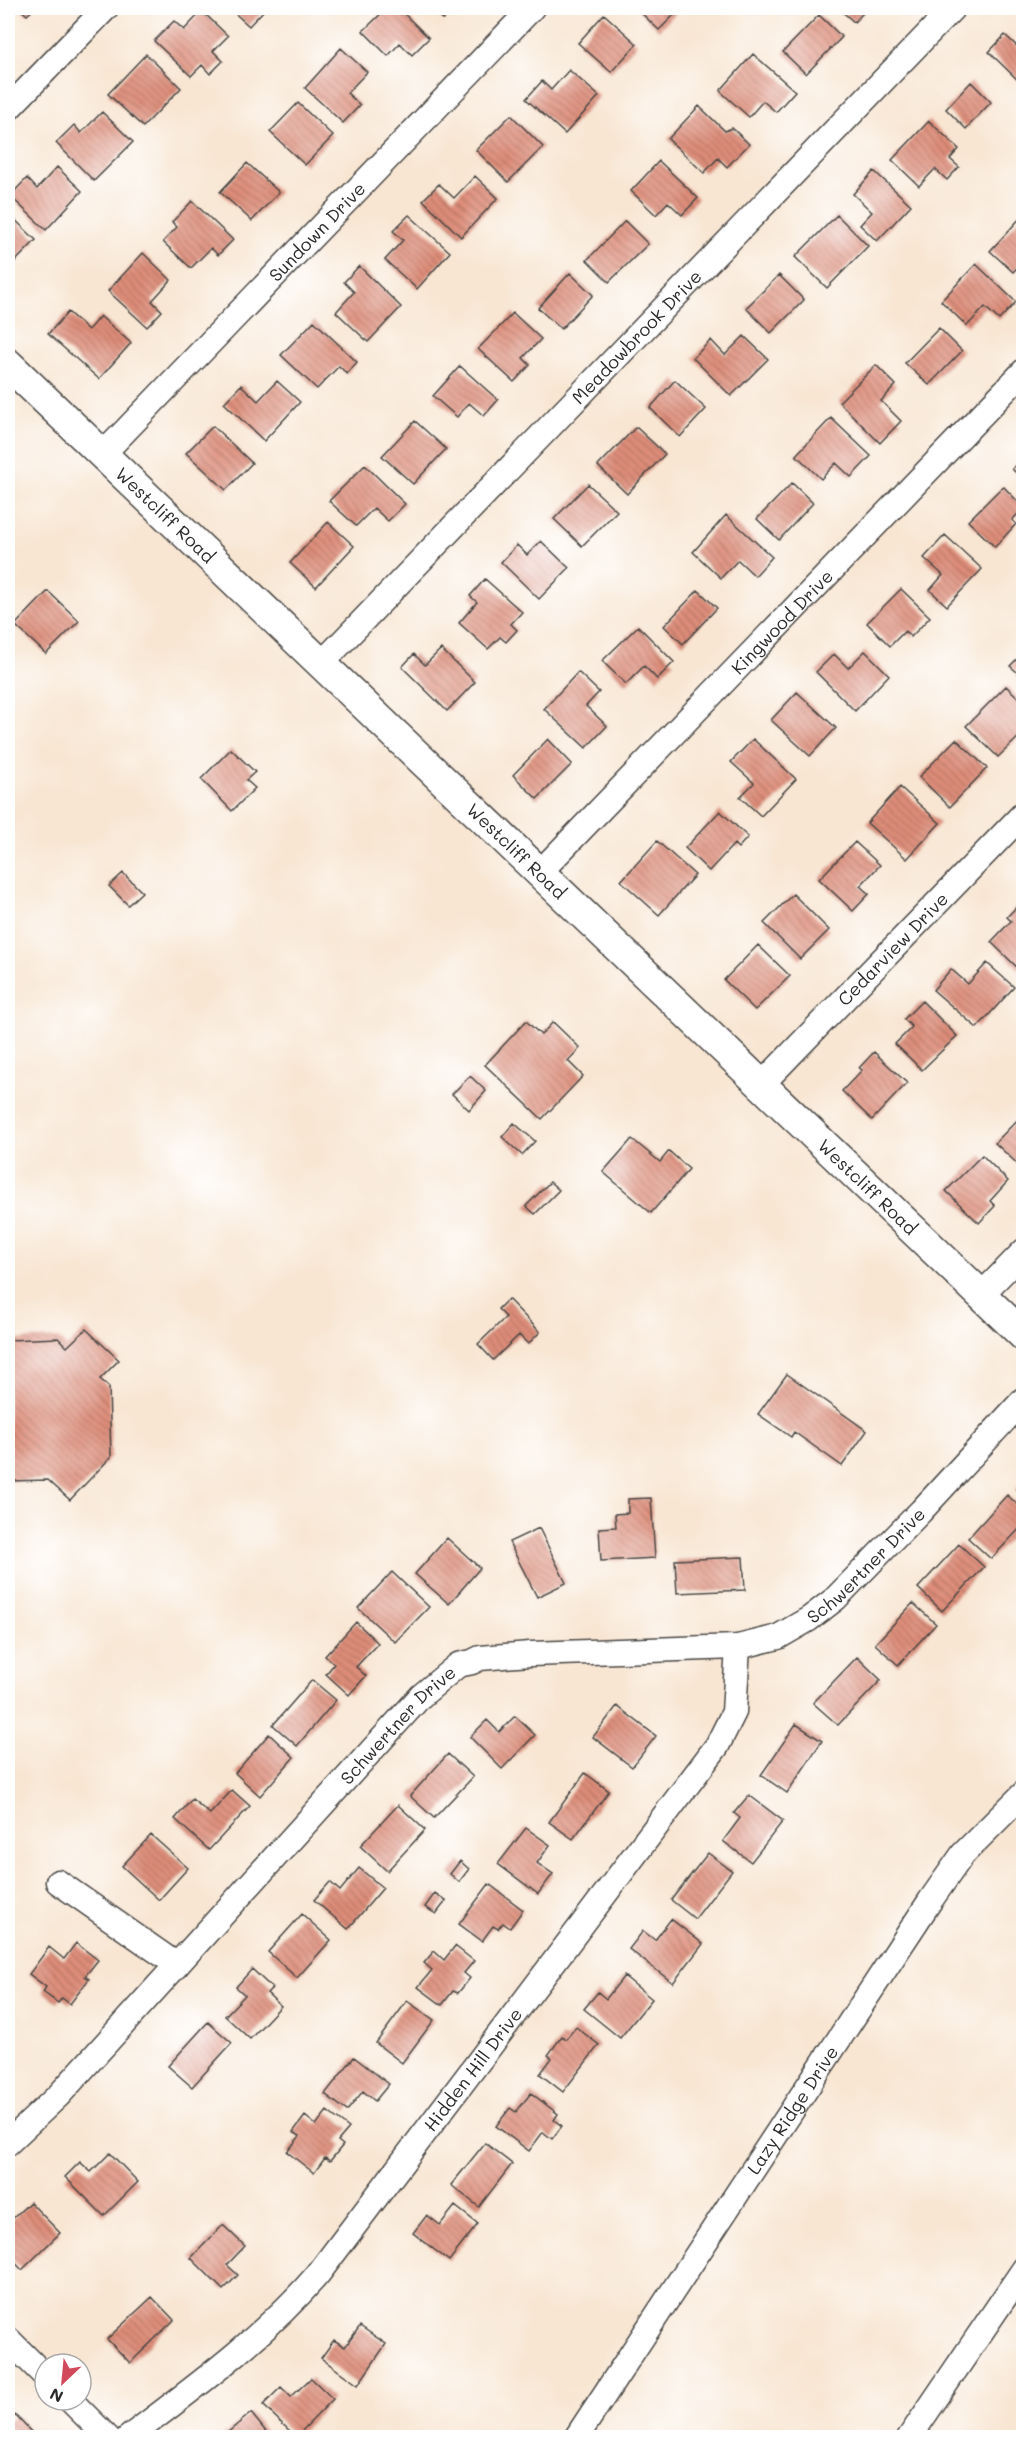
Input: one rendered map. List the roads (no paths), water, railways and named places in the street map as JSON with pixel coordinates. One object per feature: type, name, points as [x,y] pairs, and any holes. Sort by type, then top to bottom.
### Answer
[{"type":"street","points":[[8,109],[106,8]]},
{"type":"street","name":"Sundown Drive","points":[[102,455],[532,8]]},
{"type":"street","name":"Meadowbrook Drive","points":[[320,665],[953,8]]},
{"type":"street","name":"Westcliff Road","points":[[8,364],[1023,1336]]},
{"type":"street","name":"Kingwood Drive","points":[[540,872],[1023,371]]},
{"type":"street","name":"Cedarview Drive","points":[[762,1084],[1023,813]]},
{"type":"street","points":[[981,1294],[1023,1251]]},
{"type":"street","name":"Schwertner Drive","points":[[8,2144],[59,2095],[421,1696],[458,1665],[480,1658],[530,1654],[738,1647],[778,1637],[809,1619],[835,1599],[1023,1399]]},
{"type":"street","name":"Hidden Hill Drive","points":[[128,2438],[254,2340],[289,2307],[318,2274],[717,1746],[734,1712],[738,1647]]},
{"type":"street","name":"Lazy Ridge Drive","points":[[576,2438],[930,1901],[963,1854],[1023,1793]]},
{"type":"street","points":[[58,1882],[177,1965]]},
{"type":"street","points":[[909,2438],[1023,2269]]},
{"type":"street","points":[[8,2339],[33,2364]]},
{"type":"street","points":[[82,2412],[108,2438]]}]
